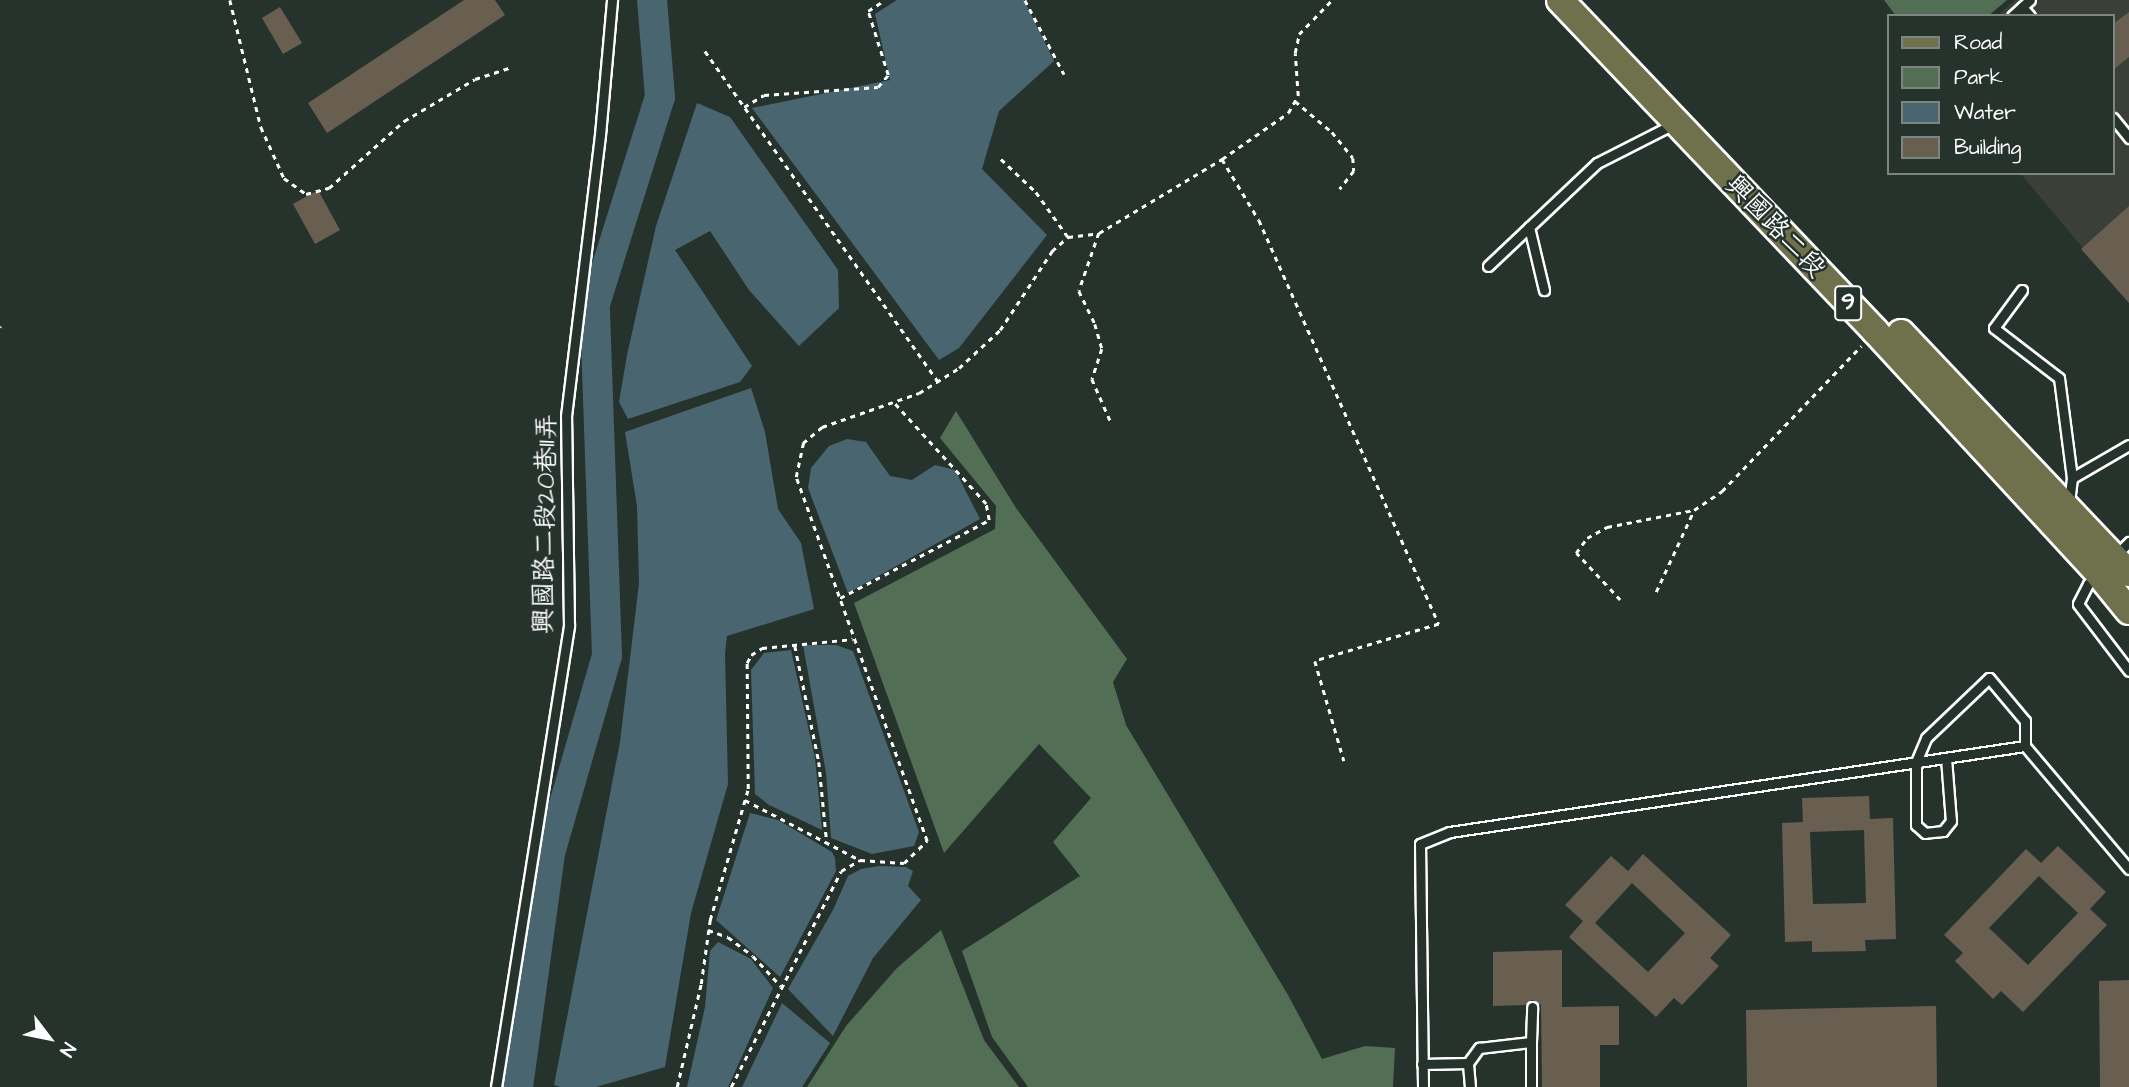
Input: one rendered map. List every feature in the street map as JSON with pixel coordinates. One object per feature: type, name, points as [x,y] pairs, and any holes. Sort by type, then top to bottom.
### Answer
[{"type":"main road","name":"興國路二段","points":[[1560,0],[1875,331],[2118,561]]},
{"type":"main road","name":"興國路二段","points":[[1580,0],[2118,561],[2129,611]]},
{"type":"lane","name":"興國路二段20巷11弄","points":[[496,1087],[569,626],[566,416],[600,135],[612,0]]},
{"type":"lane","points":[[2115,120],[2129,138]]},
{"type":"lane","points":[[1489,266],[1597,163],[1676,123]]},
{"type":"lane","points":[[1529,227],[1544,290]]},
{"type":"lane","points":[[2022,290],[1994,328],[2060,378],[2071,478],[2069,508]]},
{"type":"lane","points":[[2071,478],[2129,445]]},
{"type":"lane","points":[[2118,561],[2088,584],[2078,604],[2129,671]]},
{"type":"lane","points":[[1946,758],[1951,821],[1943,831],[1925,833],[1916,824],[1916,762],[1926,738],[1989,678],[2025,721],[2025,746],[2129,869]]},
{"type":"lane","points":[[1423,1087],[1420,844],[1451,832],[2025,746]]},
{"type":"lane","points":[[1531,1087],[1532,1007]]},
{"type":"lane","points":[[1470,1087],[1468,1063],[1479,1048],[1531,1042]]},
{"type":"lane","points":[[1422,1064],[1468,1063]]},
{"type":"path","points":[[230,0],[261,127],[284,178],[306,194],[329,188],[404,121],[475,79],[511,67]]},
{"type":"path","points":[[744,107],[764,95],[878,87],[888,75],[868,11],[885,0]]},
{"type":"path","points":[[1025,0],[1064,74]]},
{"type":"path","points":[[744,800],[860,860],[904,863],[928,841],[796,477],[803,443],[822,427],[919,393],[959,368],[1000,330],[1052,251],[1068,237],[1099,233],[1222,159],[1288,113],[1298,96],[1295,53],[1299,34],[1332,0]]},
{"type":"path","points":[[705,51],[938,381]]},
{"type":"path","points":[[1295,101],[1332,132],[1353,158],[1354,171],[1340,188]]},
{"type":"path","points":[[1001,159],[1037,192],[1068,237]]},
{"type":"path","points":[[1222,159],[1259,220],[1439,624],[1315,661],[1344,761]]},
{"type":"path","points":[[1099,233],[1079,291],[1095,324],[1102,349],[1091,379],[1110,420]]},
{"type":"path","points":[[1620,600],[1576,553],[1587,538],[1607,527],[1693,510],[1722,491],[1875,331]]},
{"type":"path","points":[[840,598],[989,520],[986,504],[894,402]]},
{"type":"path","points":[[1656,592],[1693,510]]},
{"type":"path","points":[[677,1087],[701,984],[708,930],[748,789],[747,663],[751,655],[762,648],[855,639]]},
{"type":"path","points":[[795,644],[819,762],[827,843]]},
{"type":"path","points":[[731,1087],[841,871],[860,860]]},
{"type":"path","points":[[708,930],[728,937],[753,956],[781,986]]},
{"type":"shaded area","points":[[2015,0],[2129,0],[2129,303],[2022,175],[2115,175],[2115,14],[1999,14]]},
{"type":"green space","points":[[1884,0],[2007,0],[1990,14],[1894,14]]},
{"type":"green space","points":[[956,411],[1016,508],[1127,659],[1113,682],[1126,725],[1288,995],[1322,1059],[1365,1046],[1395,1048],[1393,1087],[1028,1087],[992,1037],[962,951],[1080,876],[1053,842],[1091,798],[1039,744],[944,853],[854,603],[995,529],[996,506],[940,438]]},
{"type":"green space","points":[[941,930],[984,1040],[1019,1087],[807,1087],[846,1026],[897,968]]},
{"type":"water","points":[[897,0],[1024,0],[1054,61],[999,111],[982,169],[1047,235],[959,348],[939,360],[752,108],[890,80],[875,14]]},
{"type":"water","points":[[697,103],[730,117],[838,270],[839,308],[799,346],[749,290],[710,231],[675,250],[752,366],[740,382],[628,419],[619,402],[627,355],[656,226]]},
{"type":"water","points":[[751,388],[765,432],[778,509],[801,543],[814,609],[727,636],[725,654],[728,784],[691,913],[665,1067],[596,1087],[560,1087],[554,1085],[620,742],[639,583],[637,506],[625,432]]},
{"type":"water","points":[[847,439],[866,442],[890,476],[912,480],[935,465],[955,470],[980,519],[848,593],[808,488],[811,468],[829,446]]},
{"type":"water","points":[[803,645],[836,645],[853,651],[919,832],[914,846],[872,854],[831,838],[826,773]]},
{"type":"water","points":[[791,650],[815,758],[822,830],[769,805],[755,794],[751,670],[764,653]]},
{"type":"water","points":[[750,813],[778,820],[832,852],[835,858],[836,871],[780,977],[716,920]]},
{"type":"water","points":[[879,866],[906,867],[913,871],[908,886],[921,900],[873,958],[833,1036],[788,989],[833,910],[848,876],[861,869]]},
{"type":"water","points":[[718,942],[751,959],[773,988],[728,1087],[687,1087],[705,1007],[710,951]]},
{"type":"water","points":[[782,1003],[830,1043],[802,1087],[742,1087]]},
{"type":"building","points":[[464,0],[495,0],[505,15],[327,133],[308,103]]},
{"type":"building","points":[[280,7],[302,43],[283,54],[262,18]]},
{"type":"building","points":[[2129,12],[2129,57],[2115,68],[2115,22]]},
{"type":"building","points":[[318,190],[340,230],[315,244],[293,204]]},
{"type":"building","points":[[2129,206],[2129,303],[2081,249]]},
{"type":"building","points":[[1869,796],[1870,819],[1893,818],[1896,939],[1865,940],[1866,951],[1812,952],[1812,941],[1785,942],[1782,823],[1803,822],[1802,798]],"holes":[[[1864,830],[1866,903],[1813,904],[1810,832]]]},
{"type":"building","points":[[2058,846],[2106,892],[2090,909],[2107,925],[2023,1012],[2001,991],[1993,999],[1955,961],[1963,953],[1944,935],[2026,849],[2041,863]],"holes":[[[2039,876],[2078,913],[2028,965],[1989,928]]]},
{"type":"building","points":[[1643,854],[1731,935],[1710,958],[1719,966],[1682,1005],[1674,998],[1656,1017],[1569,937],[1583,921],[1565,905],[1611,856],[1628,871]],"holes":[[[1632,883],[1685,933],[1648,972],[1595,923]]]},
{"type":"building","points":[[1562,950],[1562,1007],[1619,1006],[1619,1045],[1600,1045],[1600,1087],[1542,1087],[1541,1005],[1532,1000],[1525,1005],[1493,1006],[1493,952]]},
{"type":"building","points":[[2129,980],[2129,1087],[2100,1087],[2099,981]]},
{"type":"building","points":[[1936,1006],[1937,1087],[1747,1087],[1746,1010]]},
{"type":"waterway","points":[[518,1087],[550,853],[607,656],[595,304],[660,97],[652,0]]}]
